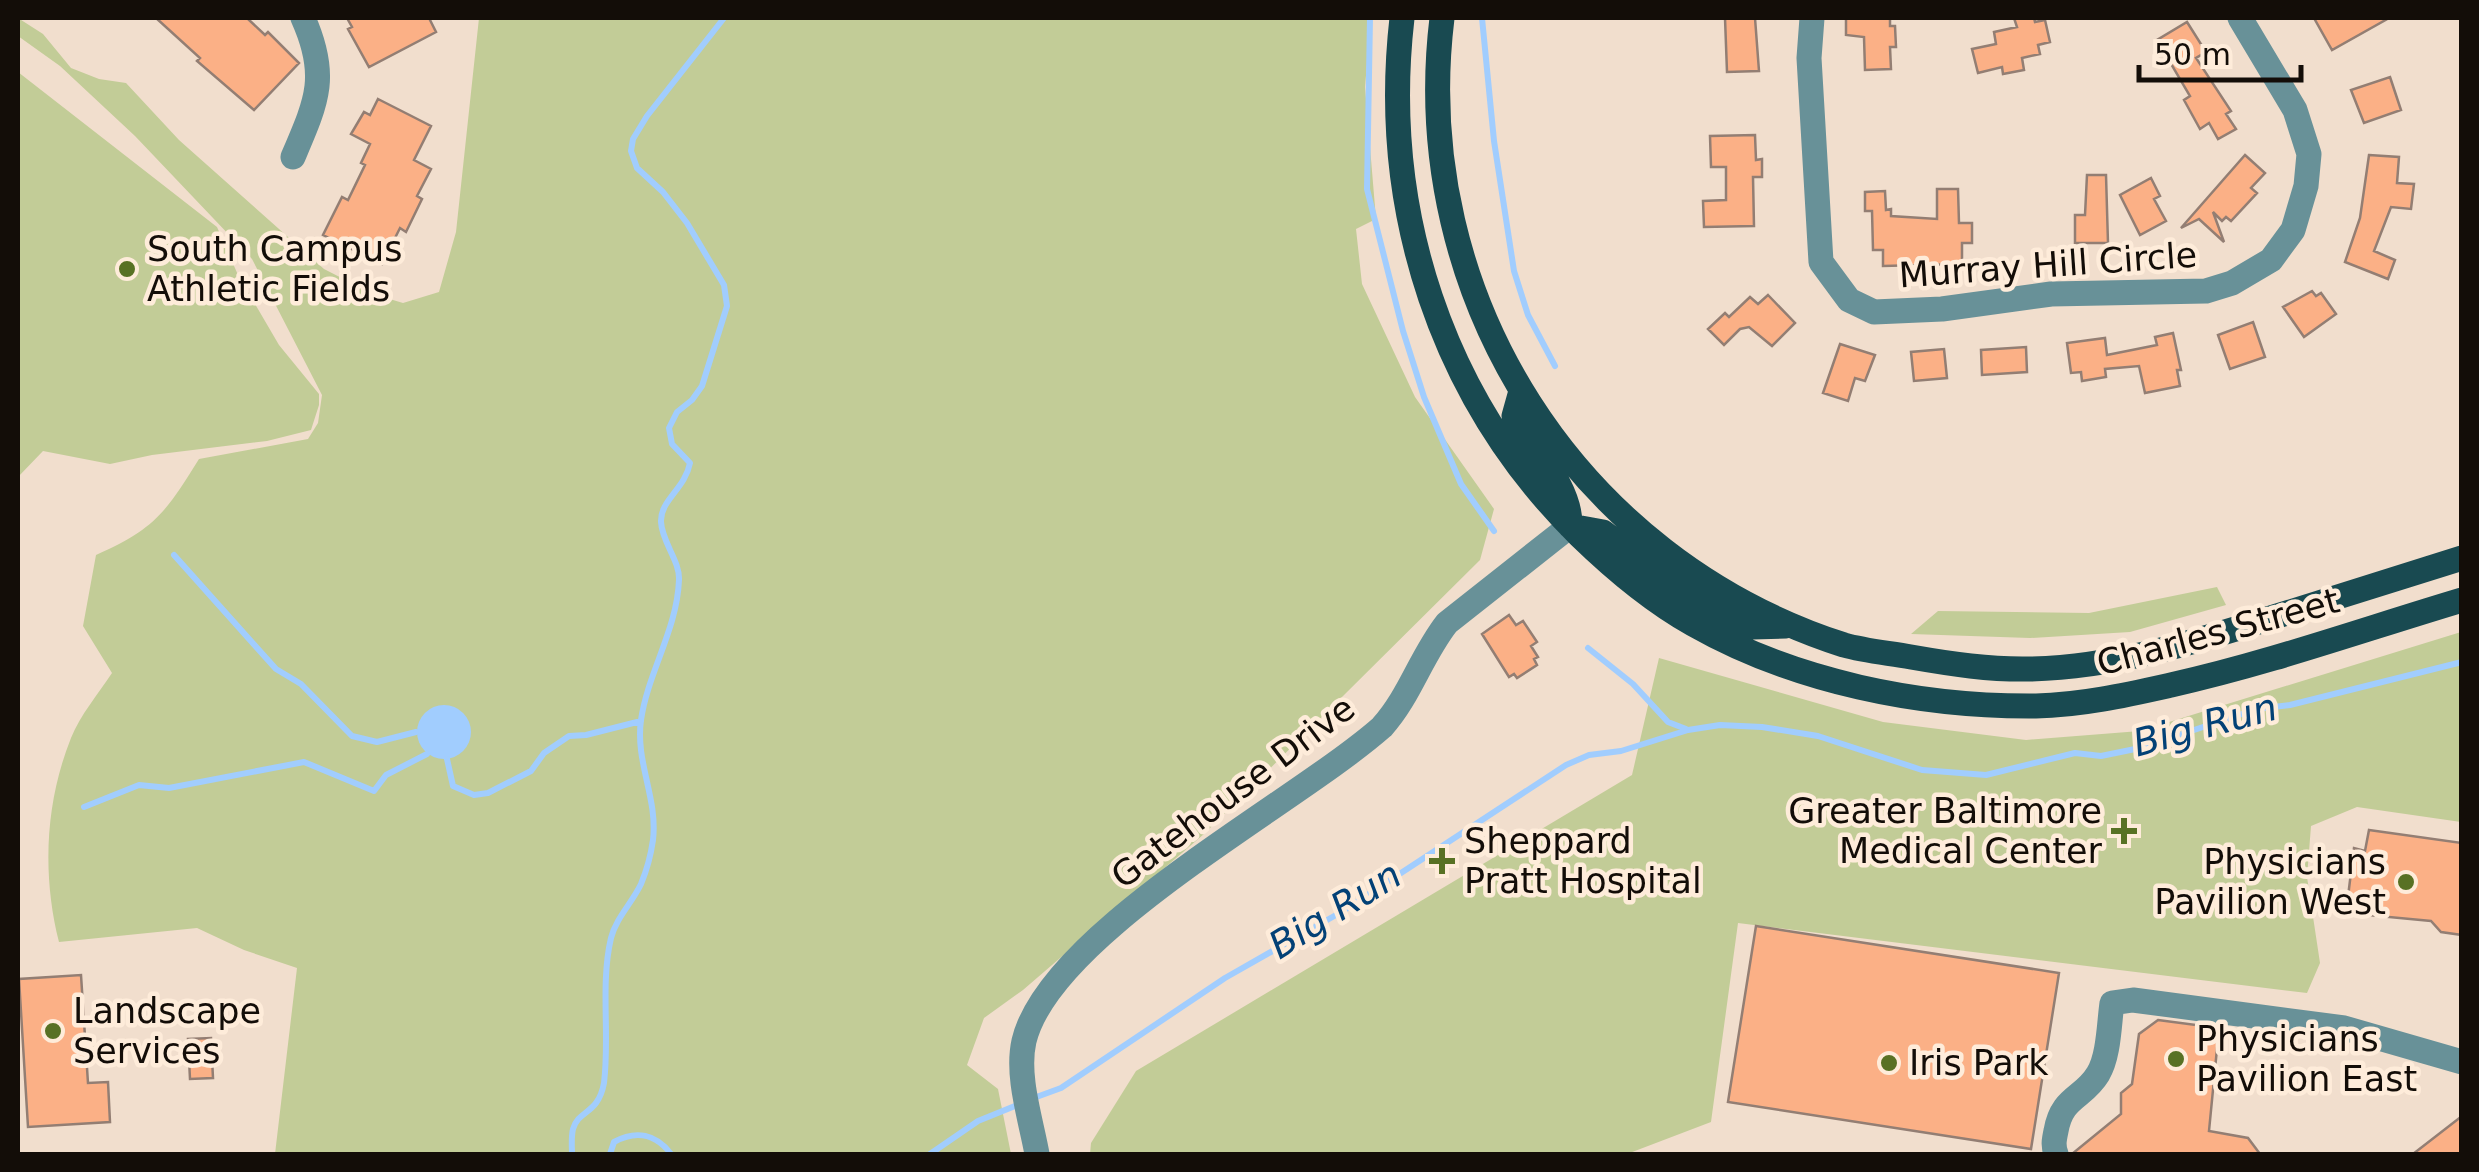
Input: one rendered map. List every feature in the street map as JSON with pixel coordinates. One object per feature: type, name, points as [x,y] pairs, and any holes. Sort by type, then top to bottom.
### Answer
[{"type":"main road","name":"Charles Street","points":[[1402,18],[1396,92],[1400,164],[1427,292],[1449,350],[1484,416],[1527,478],[1570,526],[1614,567],[1665,606],[1718,638],[1788,668],[1868,688],[1942,701],[2036,706],[2096,701],[2220,674],[2462,600]]},
{"type":"main road","name":"Charles Street","points":[[1442,18],[1438,114],[1452,218],[1483,316],[1521,391],[1582,474],[1645,536],[1707,582],[1794,626],[1847,646],[1964,666],[2030,669],[2093,664],[2180,647],[2462,558]]},
{"type":"main road","points":[[1521,391],[1514,416],[1564,494],[1570,526],[1603,532],[1680,590],[1724,616],[1752,626],[1794,626]]},
{"type":"street","points":[[293,157],[316,103],[318,65],[303,18]]},
{"type":"street","name":"Murray Hill Circle","points":[[1812,18],[1809,58],[1821,262],[1849,300],[1874,312],[1942,309],[2051,294],[2206,290],[2232,283],[2271,260],[2292,230],[2306,186],[2309,154],[2295,110],[2240,18]]},
{"type":"street","name":"Gatehouse Drive","points":[[1036,1149],[1022,1049],[1037,1010],[1060,979],[1095,943],[1160,888],[1369,738],[1400,704],[1434,639],[1447,623],[1570,526]]},
{"type":"street","points":[[2056,1154],[2053,1146],[2059,1114],[2097,1076],[2102,1064],[2112,1002],[2133,1000],[2312,1023],[2462,1062]]},
{"type":"green space","points":[[18,18],[43,34],[71,68],[99,79],[126,83],[179,140],[324,269],[373,294],[403,303],[439,292],[456,232],[479,18],[1371,18],[1365,87],[1376,219],[1356,229],[1362,284],[1415,397],[1494,509],[1480,560],[1204,834],[1023,990],[984,1018],[967,1065],[998,1089],[1011,1154],[275,1154],[297,968],[197,928],[59,942],[50,891],[49,839],[56,788],[71,738],[112,673],[83,626],[96,555],[157,517],[199,459],[308,439],[318,423],[322,395],[252,259],[135,136],[60,66],[18,36]]},
{"type":"green space","name":"South Campus Athletic Fields","points":[[18,72],[217,227],[238,275],[279,345],[319,394],[311,430],[267,441],[110,464],[43,451],[18,477]]},
{"type":"green space","points":[[2217,587],[2226,605],[2130,632],[2030,638],[1911,634],[1938,611],[2089,613]]},
{"type":"green space","points":[[2461,632],[2461,822],[2357,807],[2311,826],[2307,877],[2320,963],[2307,993],[1738,923],[1711,1122],[1627,1154],[1090,1154],[1091,1143],[1136,1071],[1632,775],[1659,658],[1883,722],[2026,740],[2140,731]]},
{"type":"water","points":[[444,705],[463,713],[471,732],[463,751],[444,759],[425,751],[417,732],[425,713]]},
{"type":"building","points":[[156,18],[247,18],[265,35],[268,32],[299,63],[254,110],[197,61],[200,58]]},
{"type":"building","points":[[347,18],[429,18],[436,32],[369,67],[348,29],[352,27]]},
{"type":"building","points":[[1725,18],[1755,18],[1759,71],[1727,72]]},
{"type":"building","points":[[1846,18],[1890,18],[1890,26],[1895,26],[1896,47],[1890,47],[1891,69],[1865,70],[1864,37],[1846,35]]},
{"type":"building","points":[[2014,18],[2045,20],[2050,42],[2038,45],[2040,54],[2022,58],[2024,70],[2003,74],[2002,67],[1978,73],[1972,49],[1996,44],[1994,32],[2017,27]]},
{"type":"building","points":[[2314,18],[2389,18],[2332,50]]},
{"type":"building","points":[[2187,22],[2206,52],[2196,58],[2231,111],[2226,114],[2236,129],[2218,139],[2209,123],[2200,129],[2184,100],[2190,96],[2157,40]]},
{"type":"building","points":[[2390,77],[2401,110],[2364,123],[2351,90]]},
{"type":"building","points":[[378,99],[431,126],[414,160],[431,169],[417,196],[422,199],[406,232],[400,228],[382,264],[323,235],[342,197],[348,200],[365,165],[361,163],[370,144],[351,134],[364,112],[370,115]]},
{"type":"building","points":[[1755,135],[1756,160],[1762,159],[1762,177],[1753,177],[1754,226],[1704,227],[1703,201],[1726,200],[1726,167],[1711,167],[1710,136]]},
{"type":"building","points":[[2245,155],[2265,173],[2251,188],[2257,193],[2231,221],[2226,217],[2222,221],[2213,212],[2224,242],[2199,219],[2181,228]]},
{"type":"building","points":[[2369,155],[2399,157],[2397,183],[2414,184],[2411,209],[2391,207],[2374,251],[2395,260],[2388,279],[2345,262],[2360,218]]},
{"type":"building","points":[[2087,175],[2106,175],[2108,243],[2075,243],[2075,215],[2085,215]]},
{"type":"building","points":[[2151,178],[2160,196],[2154,199],[2166,221],[2140,235],[2120,195]]},
{"type":"building","points":[[1937,189],[1958,189],[1959,223],[1972,223],[1972,243],[1962,243],[1962,264],[1883,266],[1883,250],[1873,250],[1872,211],[1865,211],[1865,192],[1885,191],[1886,210],[1891,209],[1891,216],[1937,219]]},
{"type":"building","points":[[2312,291],[2316,296],[2321,293],[2336,314],[2304,337],[2283,307]]},
{"type":"building","points":[[1768,295],[1795,323],[1772,346],[1749,327],[1740,329],[1724,345],[1708,329],[1725,313],[1729,317],[1750,297],[1758,304]]},
{"type":"building","points":[[2253,322],[2265,357],[2230,369],[2218,335]]},
{"type":"building","points":[[2173,333],[2181,370],[2177,370],[2180,386],[2145,393],[2139,366],[2105,369],[2106,377],[2082,381],[2081,372],[2071,373],[2067,343],[2105,338],[2107,355],[2157,345],[2155,337]]},
{"type":"building","points":[[1840,344],[1875,355],[1865,381],[1855,378],[1848,401],[1823,393]]},
{"type":"building","points":[[2026,347],[2027,372],[1982,375],[1981,350]]},
{"type":"building","points":[[1944,349],[1947,378],[1914,381],[1911,352]]},
{"type":"building","points":[[1509,615],[1516,625],[1523,621],[1537,642],[1531,646],[1538,657],[1534,659],[1537,665],[1517,678],[1514,674],[1509,677],[1482,634]]},
{"type":"building","name":"Physicians Pavilion West","points":[[2369,830],[2462,843],[2462,935],[2441,932],[2431,921],[2346,913],[2354,848],[2365,851]]},
{"type":"building","name":"Iris Park","points":[[1756,926],[2059,973],[2031,1149],[1728,1102]]},
{"type":"building","name":"Landscape Services","points":[[81,975],[88,1083],[108,1082],[110,1122],[28,1127],[19,979]]},
{"type":"building","name":"Physicians Pavilion East","points":[[2158,1020],[2219,1028],[2209,1131],[2248,1138],[2260,1154],[2072,1154],[2121,1114],[2121,1093],[2132,1084],[2139,1034]]},
{"type":"building","points":[[211,1038],[213,1078],[190,1079],[188,1039]]},
{"type":"building","points":[[2462,1116],[2462,1154],[2413,1154]]},
{"type":"waterway","name":"Big Run","points":[[572,1154],[576,1123],[597,1101],[604,1083],[606,974],[611,938],[641,884],[653,840],[652,809],[641,751],[641,720],[673,616],[679,580],[662,529],[662,514],[690,463],[672,444],[669,428],[677,412],[702,386],[727,306],[724,285],[687,223],[663,192],[637,168],[631,151],[633,139],[647,116],[724,18]]},
{"type":"waterway","points":[[1370,18],[1367,189],[1424,397],[1461,484],[1494,531]]},
{"type":"waterway","points":[[1482,18],[1494,141],[1514,271],[1528,315],[1555,366]]},
{"type":"waterway","points":[[174,555],[276,669],[301,684],[352,736],[377,742],[416,732]]},
{"type":"waterway","points":[[1588,648],[1633,684],[1668,722],[1686,729]]},
{"type":"waterway","name":"Big Run","points":[[1031,1099],[1061,1088],[1225,978],[1343,911],[1566,765],[1589,755],[1621,751],[1688,730],[1720,725],[1762,727],[1818,736],[1922,770],[1986,775],[2075,753],[2101,756],[2140,748],[2257,709],[2290,705],[2462,662]]},
{"type":"waterway","points":[[447,759],[453,786],[474,795],[488,793],[531,771],[544,753],[569,736],[641,721]]},
{"type":"waterway","points":[[84,807],[139,785],[169,788],[304,762],[374,791],[386,775],[427,754]]},
{"type":"waterway","name":"Big Run","points":[[930,1154],[978,1121],[1020,1104]]},
{"type":"waterway","name":"Big Run","points":[[610,1154],[614,1142],[638,1135],[659,1142],[671,1154]]},
{"type":"place","name":"South Campus Athletic Fields","points":[[127,269]]},
{"type":"place","name":"Greater Baltimore Medical Center","points":[[2124,831]]},
{"type":"place","name":"Sheppard Pratt Hospital","points":[[1442,861]]},
{"type":"place","name":"Physicians Pavilion West","points":[[2406,882]]},
{"type":"place","name":"Landscape Services","points":[[53,1031]]},
{"type":"place","name":"Physicians Pavilion East","points":[[2176,1059]]},
{"type":"place","name":"Iris Park","points":[[1889,1063]]}]
